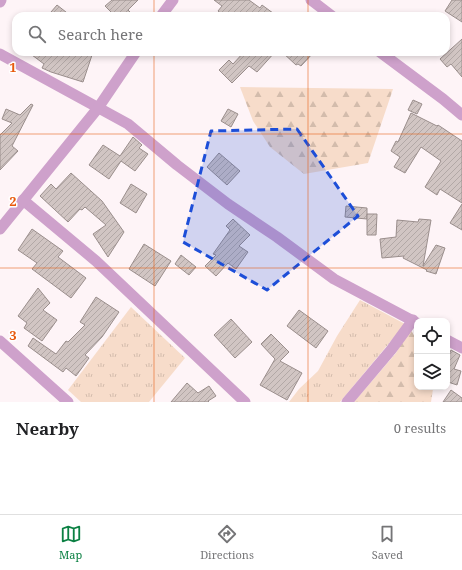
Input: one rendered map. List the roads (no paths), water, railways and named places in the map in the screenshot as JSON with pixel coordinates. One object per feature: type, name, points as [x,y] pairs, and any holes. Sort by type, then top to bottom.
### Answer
[{"type":"street","points":[[164,12],[173,0]]},
{"type":"street","points":[[311,0],[327,12]]},
{"type":"street","points":[[0,54],[128,124],[177,165],[228,204],[277,237],[334,279],[414,320]]},
{"type":"street","points":[[0,229],[98,108],[133,56]]},
{"type":"street","points":[[385,56],[462,115]]},
{"type":"street","points":[[23,200],[96,261],[245,402]]},
{"type":"street","points":[[347,402],[414,322]]},
{"type":"street","points":[[0,341],[68,402]]},
{"type":"street","points":[[450,342],[462,348]]}]
